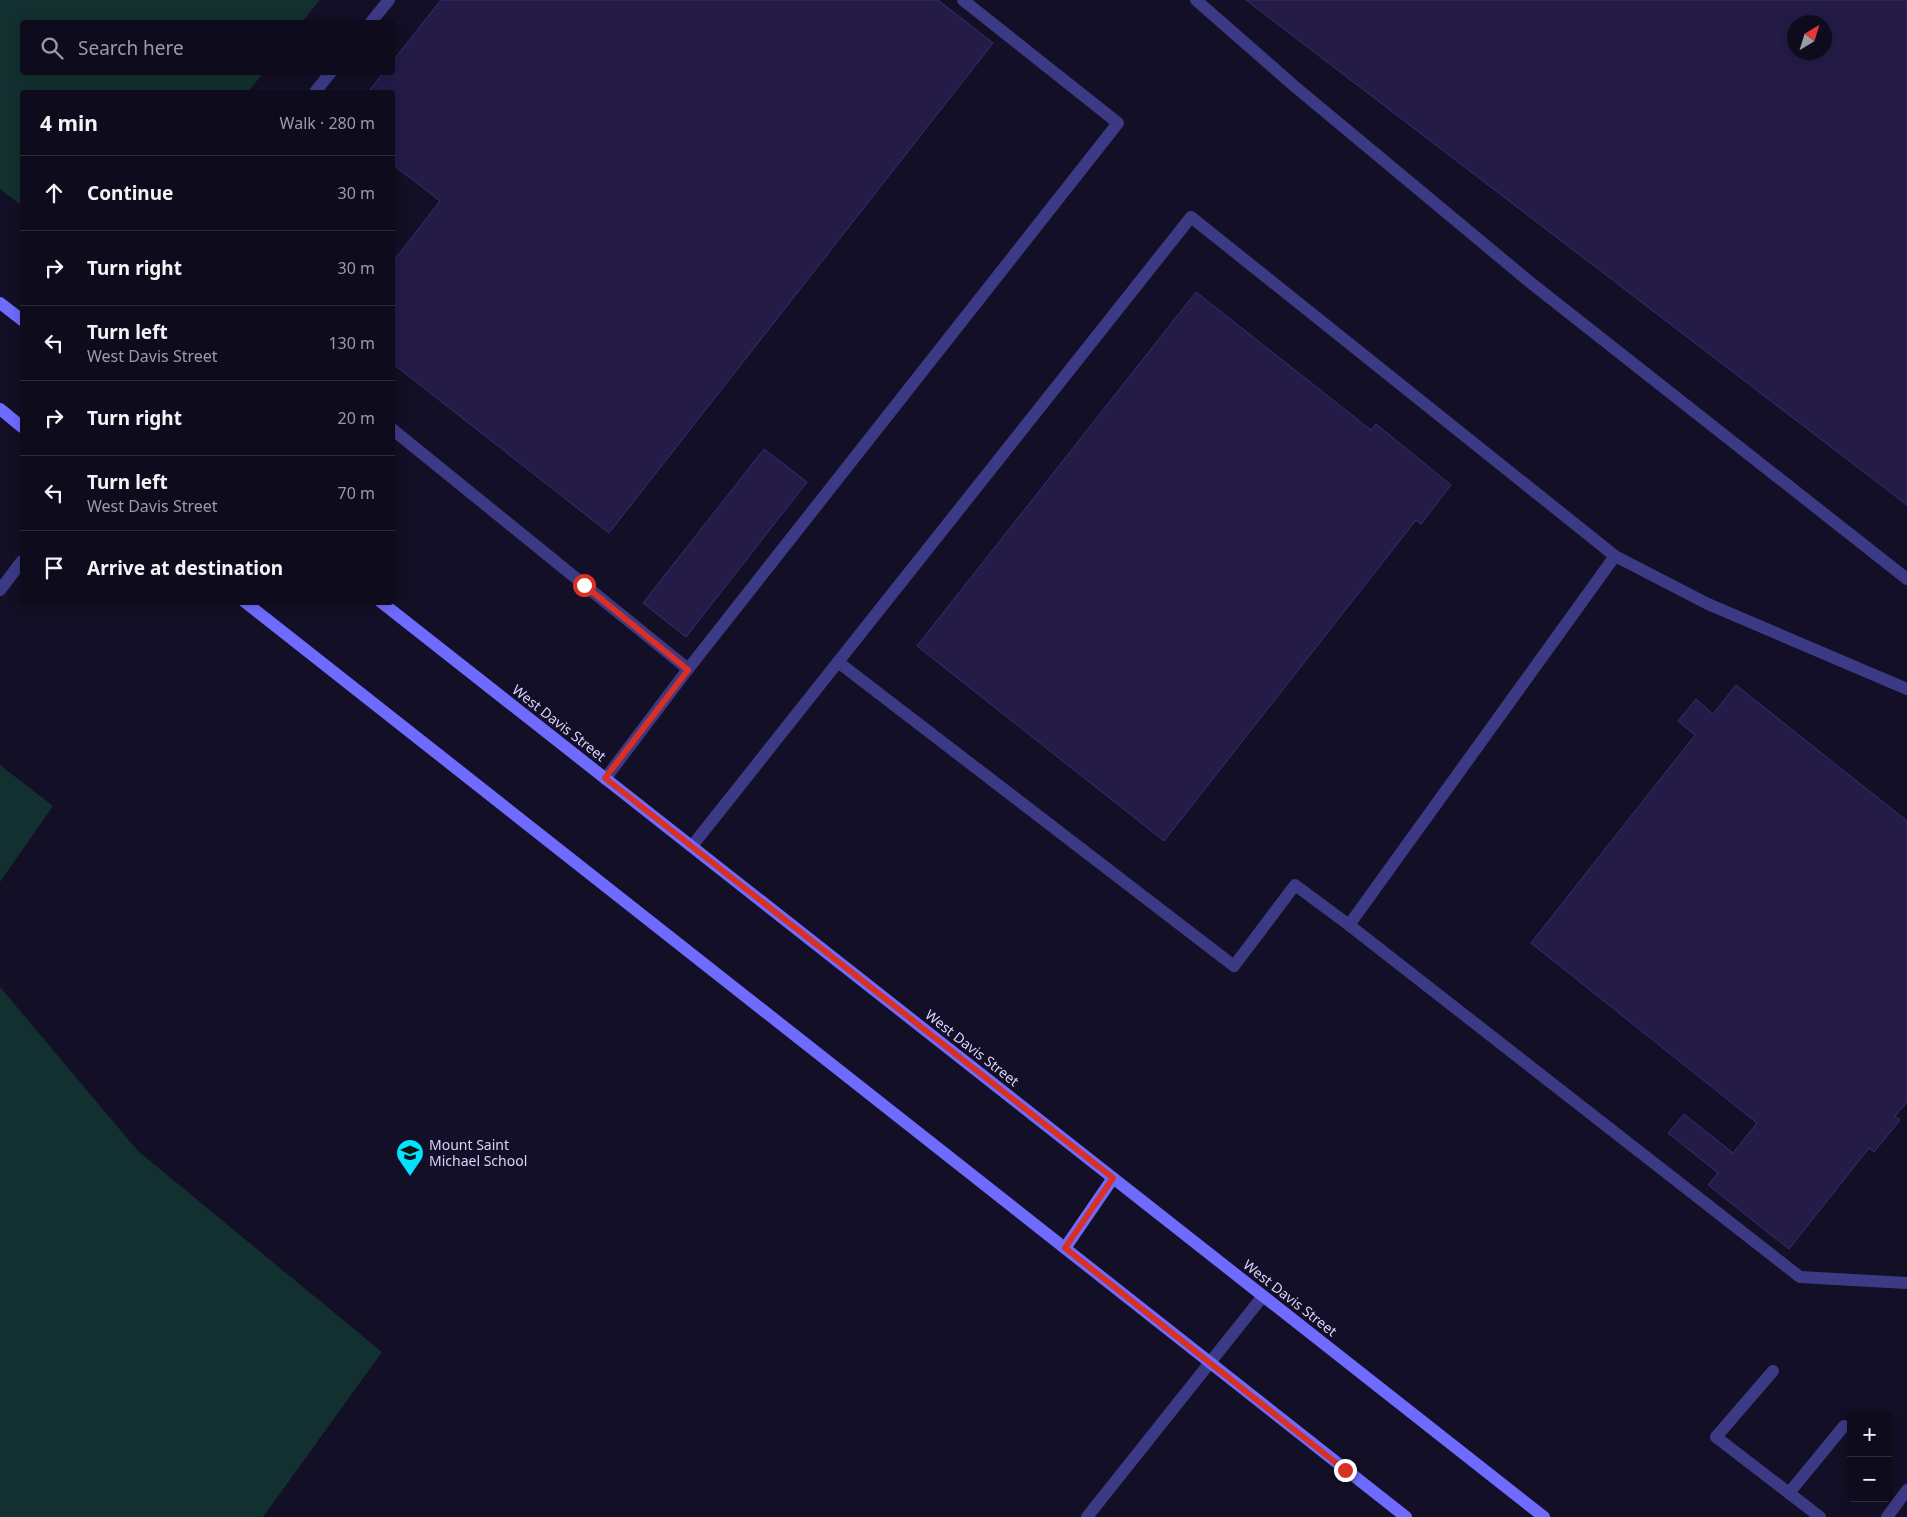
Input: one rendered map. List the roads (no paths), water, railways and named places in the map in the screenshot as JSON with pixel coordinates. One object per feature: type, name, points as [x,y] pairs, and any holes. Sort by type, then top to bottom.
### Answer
[{"type":"main road","points":[[0,303],[20,318]]},
{"type":"main road","points":[[0,409],[20,425]]},
{"type":"main road","points":[[249,605],[1406,1517]]},
{"type":"main road","name":"West Davis Street","points":[[385,605],[1544,1517]]},
{"type":"main road","points":[[1065,1248],[1113,1178]]},
{"type":"lane","points":[[373,20],[389,0]]},
{"type":"lane","points":[[605,778],[1118,123],[963,0]]},
{"type":"lane","points":[[1196,0],[1293,85],[1531,283],[1907,579]]},
{"type":"lane","points":[[317,90],[329,75]]},
{"type":"lane","points":[[692,846],[1191,217],[1615,556],[1708,604],[1907,689]]},
{"type":"lane","points":[[395,431],[688,670]]},
{"type":"lane","points":[[1350,924],[1615,556]]},
{"type":"lane","points":[[0,590],[20,564]]},
{"type":"lane","points":[[838,662],[1234,966],[1295,885],[1350,924],[1800,1277],[1907,1283]]},
{"type":"lane","points":[[1087,1517],[1263,1296]]},
{"type":"lane","points":[[1773,1371],[1716,1437],[1820,1517]]},
{"type":"lane","points":[[1789,1493],[1844,1426]]},
{"type":"lane","points":[[1887,1517],[1907,1490]]},
{"type":"place","name":"Mount Saint Michael School","points":[[410,1177]]}]
